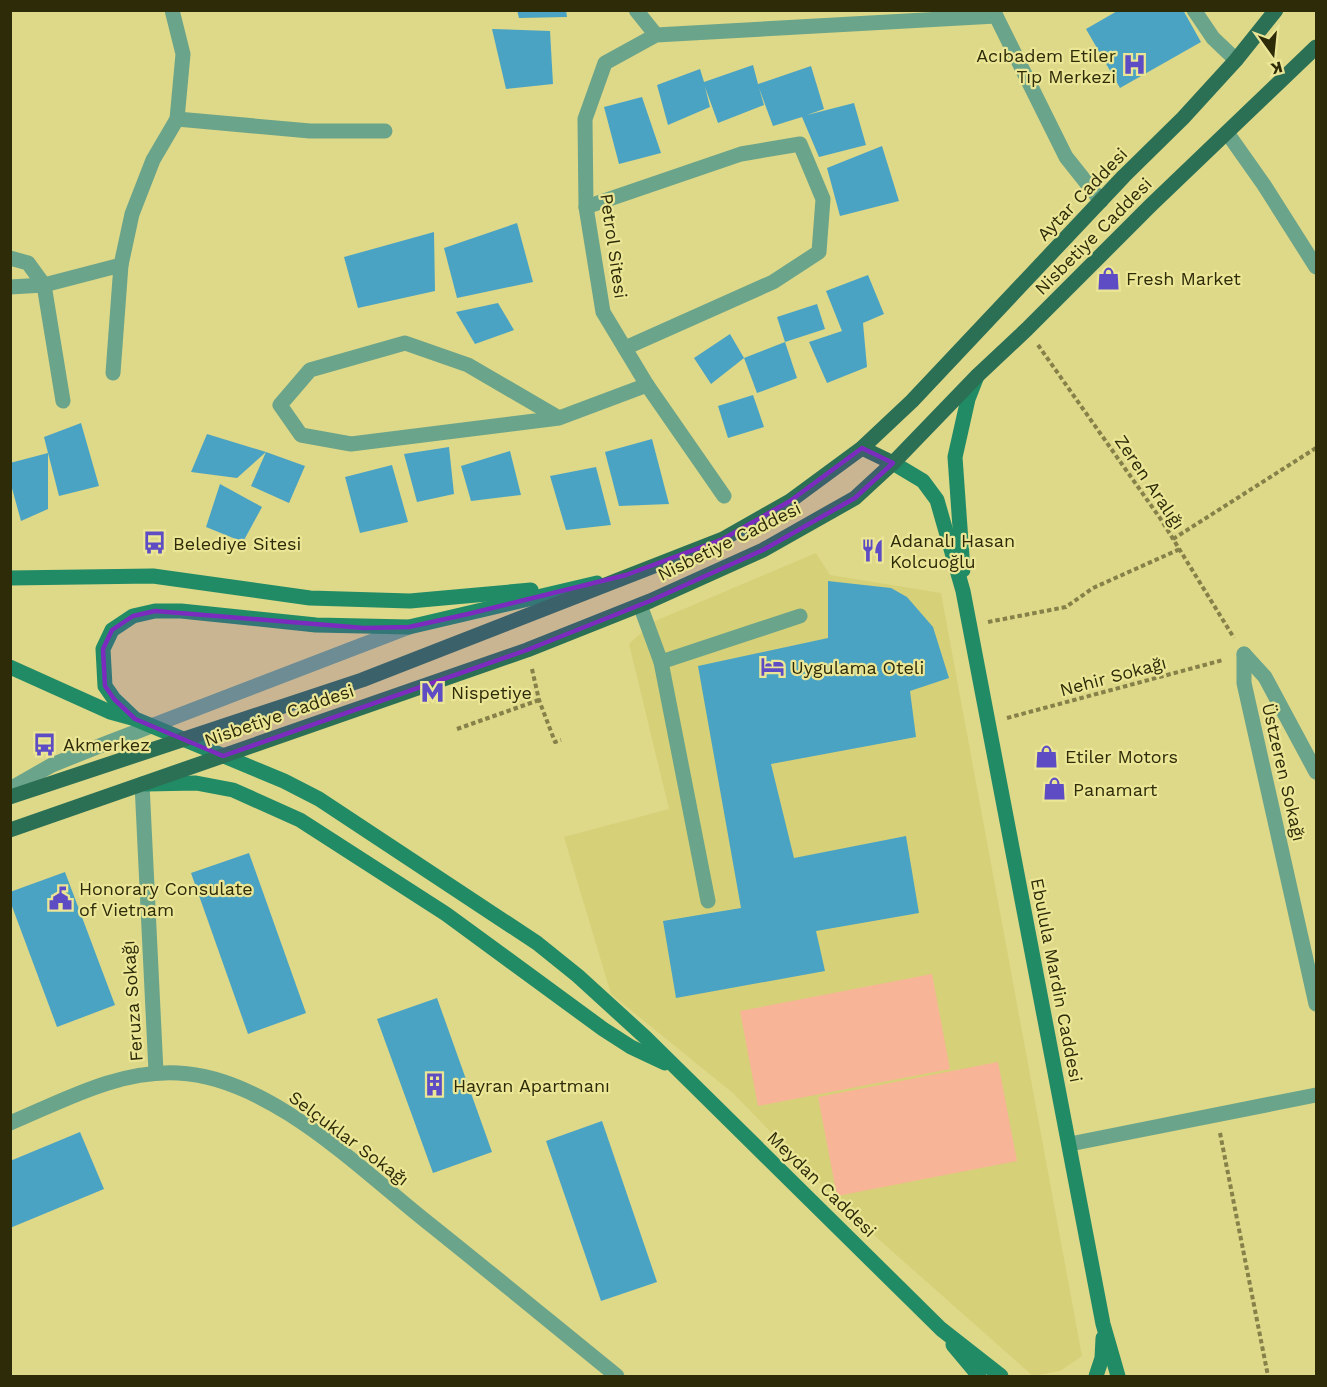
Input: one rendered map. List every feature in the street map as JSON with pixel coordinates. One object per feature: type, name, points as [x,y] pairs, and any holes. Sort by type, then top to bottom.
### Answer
[{"type":"main road","name":"Aytar Caddesi","points":[[912,401],[1236,60],[1276,10]]},
{"type":"main road","name":"Nisbetiye Caddesi","points":[[10,830],[527,650],[640,605],[763,550],[855,498],[893,463],[977,376],[1028,329],[1151,205],[1317,48]]},
{"type":"main road","points":[[963,591],[963,551],[955,456],[968,399],[977,376]]},
{"type":"main road","name":"Nisbetiye Caddesi","points":[[10,797],[362,680],[723,539],[790,501],[862,448],[912,401]]},
{"type":"main road","points":[[862,448],[923,481],[937,500],[963,591]]},
{"type":"main road","points":[[10,578],[153,576],[310,598],[410,601],[519,592],[626,575]]},
{"type":"main road","points":[[135,719],[114,699],[105,686],[103,649],[112,630],[133,616],[155,611],[181,611],[316,625],[409,627],[626,575]]},
{"type":"main road","name":"Ebulula Mardin Caddesi","points":[[963,591],[1103,1324],[1118,1377]]},
{"type":"main road","name":"Meydan Caddesi","points":[[10,667],[110,712],[135,719],[284,781],[319,799],[537,943],[616,1010],[940,1329]]},
{"type":"main road","points":[[142,784],[196,783],[233,790],[300,820],[446,914],[603,1029],[631,1047],[675,1068]]},
{"type":"main road","points":[[1096,1377],[1102,1358],[1103,1324]]},
{"type":"main road","points":[[940,1329],[979,1377]]},
{"type":"main road","points":[[940,1329],[1001,1377]]},
{"type":"street","points":[[113,373],[121,265],[132,214],[153,160],[177,119],[183,54],[172,10]]},
{"type":"street","points":[[636,10],[656,35]]},
{"type":"street","points":[[1194,10],[1214,38],[1236,60]]},
{"type":"street","points":[[995,13],[1066,157],[1101,201]]},
{"type":"street","name":"Petrol Sitesi","points":[[724,496],[647,385],[603,312],[586,207],[585,119],[605,63],[656,35],[995,13]]},
{"type":"street","points":[[177,119],[310,131],[385,131]]},
{"type":"street","points":[[1228,134],[1317,267]]},
{"type":"street","points":[[586,207],[741,154],[800,144],[823,199],[819,252],[773,282],[625,348]]},
{"type":"street","points":[[10,258],[28,263],[44,285],[63,401]]},
{"type":"street","points":[[10,287],[44,285],[121,265]]},
{"type":"street","points":[[559,418],[468,365],[405,343],[310,370],[280,405],[302,435],[351,444],[559,418],[647,385]]},
{"type":"street","points":[[640,605],[661,662],[708,902]]},
{"type":"street","points":[[661,662],[800,616]]},
{"type":"street","points":[[10,789],[52,765],[96,747],[409,627]]},
{"type":"street","points":[[1244,654],[1265,677],[1317,772]]},
{"type":"street","name":"Üstzeren Sokağı","points":[[1244,654],[1244,683],[1317,1004]]},
{"type":"street","name":"Feruza Sokağı","points":[[142,784],[156,1072]]},
{"type":"street","name":"Selçuklar Sokağı","points":[[10,1122],[126,1076],[156,1072],[211,1077],[268,1102],[338,1151],[617,1377]]},
{"type":"street","points":[[1070,1144],[1317,1095]]},
{"type":"path","name":"Zeren Aralığı","points":[[1028,329],[1180,549],[1244,654]]},
{"type":"path","points":[[1173,539],[1317,448]]},
{"type":"path","points":[[970,626],[1066,607],[1093,588],[1180,549]]},
{"type":"path","points":[[527,650],[539,700],[555,742],[561,740]]},
{"type":"path","name":"Nehir Sokağı","points":[[989,723],[1244,654]]},
{"type":"path","points":[[457,729],[539,700]]},
{"type":"path","points":[[1217,1114],[1268,1377]]},
{"type":"highlighted area","points":[[862,448],[893,463],[855,498],[763,550],[650,601],[527,650],[223,756],[135,719],[114,699],[105,686],[103,649],[112,630],[133,616],[155,611],[364,628],[409,627],[626,575],[723,539],[790,501]]},
{"type":"shaded area","points":[[816,553],[830,575],[941,593],[1082,1356],[1060,1371],[1033,1376],[849,1213],[734,1094],[611,994],[564,837],[669,809],[629,644],[653,622]]},
{"type":"shaded area","points":[[932,974],[950,1069],[758,1106],[740,1011]]},
{"type":"shaded area","points":[[998,1062],[1017,1161],[837,1196],[818,1097]]},
{"type":"building","points":[[517,10],[566,10],[567,17],[519,18]]},
{"type":"building","name":"Acıbadem Etiler Tıp Merkezi","points":[[1119,10],[1183,10],[1201,42],[1120,88],[1086,29]]},
{"type":"building","points":[[492,29],[550,31],[553,84],[506,89]]},
{"type":"building","points":[[753,65],[758,84],[811,66],[824,109],[807,115],[854,103],[866,145],[819,157],[802,117],[773,126],[759,88],[764,105],[718,123],[705,87],[710,107],[668,125],[657,85],[700,69],[704,82]]},
{"type":"building","points":[[642,97],[661,153],[619,164],[604,107]]},
{"type":"building","points":[[882,146],[899,201],[840,216],[827,168]]},
{"type":"building","points":[[517,223],[533,282],[457,298],[444,248]]},
{"type":"building","points":[[434,232],[435,291],[358,308],[344,257]]},
{"type":"building","points":[[868,275],[884,314],[863,323],[867,367],[827,383],[809,342],[842,331],[826,291]]},
{"type":"building","points":[[498,303],[514,330],[475,344],[456,312]]},
{"type":"building","points":[[817,304],[825,329],[785,342],[777,317]]},
{"type":"building","points":[[730,334],[744,358],[711,384],[694,358]]},
{"type":"building","points":[[785,342],[797,378],[757,393],[744,358]]},
{"type":"building","points":[[753,395],[764,427],[728,438],[718,406]]},
{"type":"building","points":[[81,423],[99,486],[59,496],[44,437]]},
{"type":"building","points":[[207,434],[266,452],[237,478],[191,472]]},
{"type":"building","points":[[652,439],[669,504],[619,506],[605,452]]},
{"type":"building","points":[[449,447],[454,494],[417,502],[404,454]]},
{"type":"building","points":[[510,451],[521,495],[471,501],[461,466]]},
{"type":"building","points":[[266,452],[305,466],[289,503],[251,486]]},
{"type":"building","points":[[48,453],[48,509],[21,521],[10,481],[10,463]]},
{"type":"building","points":[[392,465],[408,522],[360,533],[345,477]]},
{"type":"building","points":[[596,467],[611,525],[566,530],[550,476]]},
{"type":"building","points":[[220,484],[262,507],[243,542],[206,527]]},
{"type":"building","points":[[828,581],[891,588],[907,597],[933,627],[949,678],[910,691],[916,737],[771,764],[794,858],[906,836],[919,913],[816,931],[825,971],[676,998],[663,921],[741,908],[698,666],[828,638]]},
{"type":"building","points":[[249,853],[306,1013],[248,1034],[191,873]]},
{"type":"building","points":[[65,872],[115,1005],[57,1027],[10,901],[10,892]]},
{"type":"building","name":"Hayran Apartmanı","points":[[437,998],[492,1152],[433,1173],[377,1019]]},
{"type":"building","points":[[602,1121],[657,1282],[601,1301],[546,1141]]},
{"type":"building","points":[[80,1132],[104,1189],[10,1228],[10,1161]]},
{"type":"place","name":"Acıbadem Etiler Tıp Merkezi","points":[[1134,65]]},
{"type":"place","name":"Fresh Market","points":[[1108,278]]},
{"type":"place","name":"Belediye Sitesi","points":[[155,543]]},
{"type":"place","name":"Adanalı Hasan Kolcuoğlu","points":[[872,550]]},
{"type":"place","name":"Uygulama Oteli","points":[[773,667]]},
{"type":"place","name":"Nispetiye","points":[[433,692]]},
{"type":"place","name":"Akmerkez","points":[[45,744]]},
{"type":"place","name":"Etiler Motors","points":[[1047,756]]},
{"type":"place","name":"Panamart","points":[[1055,789]]},
{"type":"place","name":"Honorary Consulate of Vietnam","points":[[61,898]]},
{"type":"place","name":"Hayran Apartmanı","points":[[435,1085]]}]
